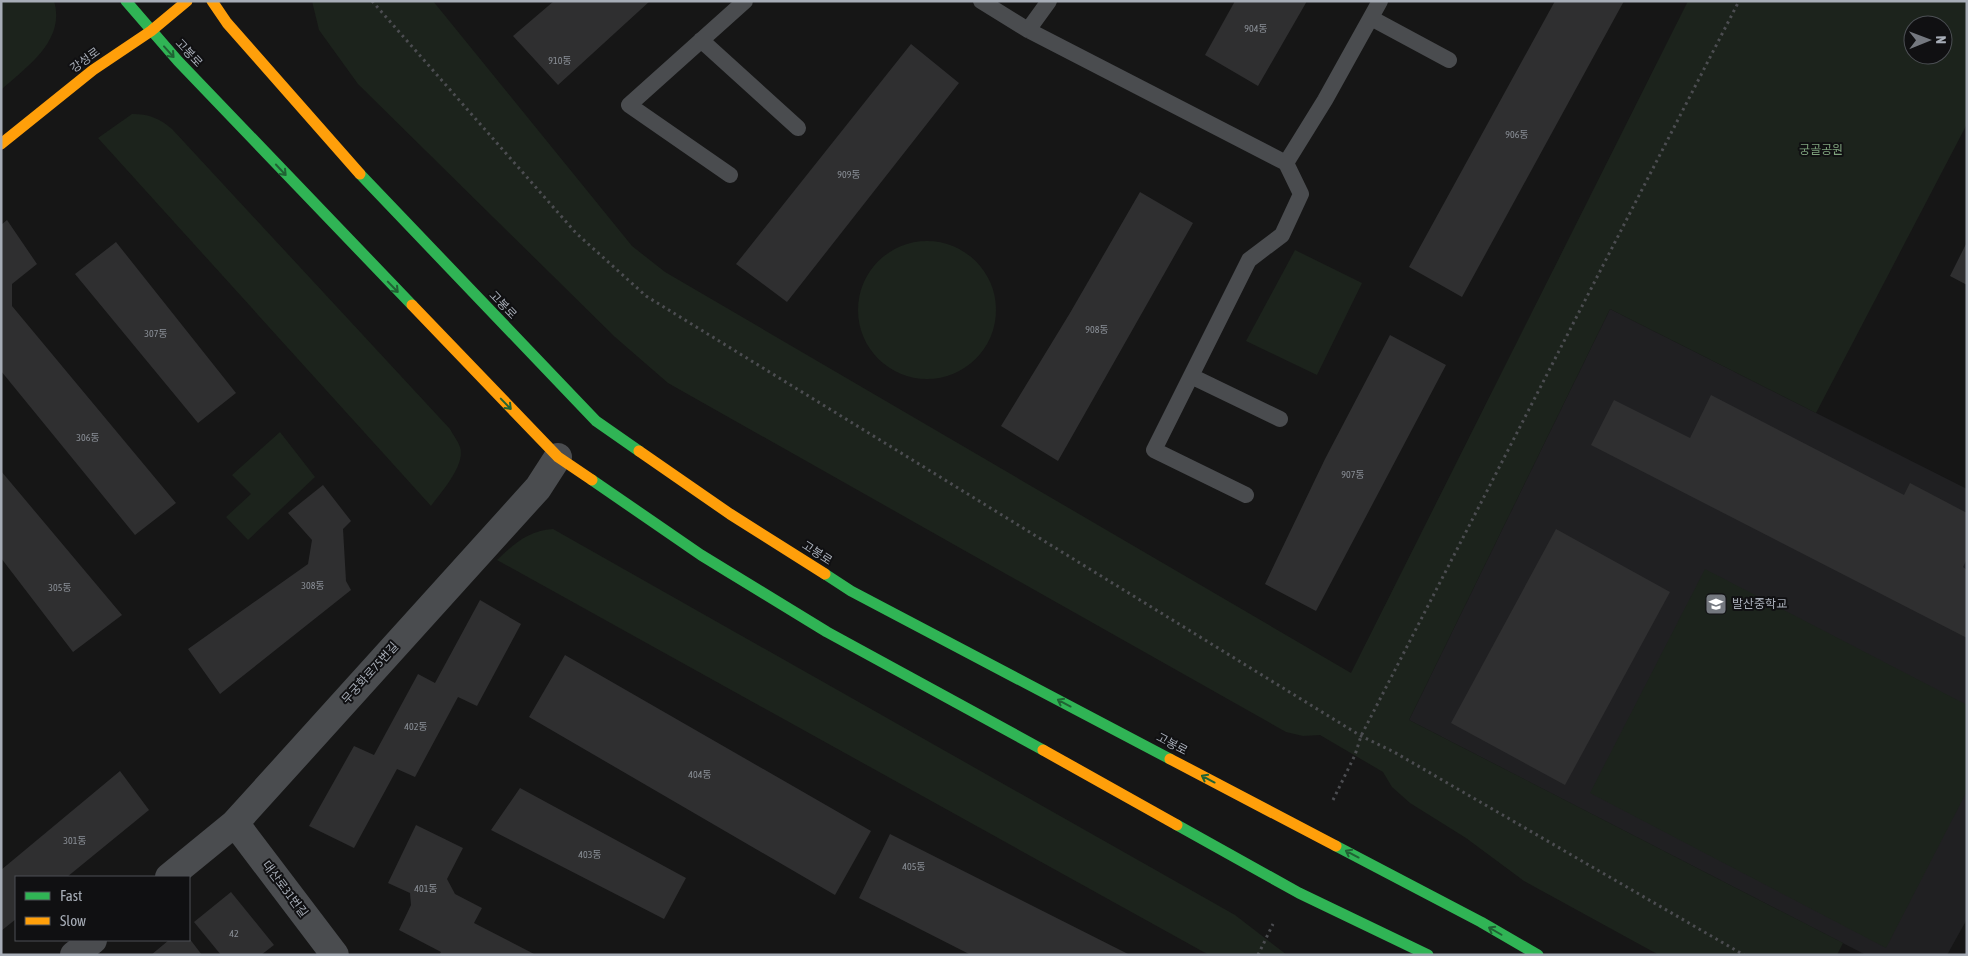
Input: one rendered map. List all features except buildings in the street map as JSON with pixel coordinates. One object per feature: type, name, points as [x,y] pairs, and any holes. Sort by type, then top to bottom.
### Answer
[{"type":"main road","name":"고봉로","points":[[126,1],[151,31],[346,239],[558,457],[700,555],[827,632],[1299,893],[1428,955]]},
{"type":"main road","name":"강성로","points":[[1,144],[93,70],[151,31],[187,1]]},
{"type":"main road","name":"고봉로","points":[[212,1],[227,23],[386,204],[596,421],[730,514],[851,591],[1481,922],[1538,955]]},
{"type":"street","name":"무궁화로75번길","points":[[170,876],[235,823],[538,488],[558,457]]},
{"type":"street","name":"대산로31번길","points":[[235,823],[335,955]]},
{"type":"street","points":[[74,955],[91,941]]},
{"type":"lane","points":[[730,175],[629,105],[745,1]]},
{"type":"lane","points":[[981,1],[1028,30],[1286,163],[1301,194],[1282,235],[1249,260],[1154,450],[1246,495]]},
{"type":"lane","points":[[1028,30],[1049,1]]},
{"type":"lane","points":[[1286,163],[1325,100],[1380,1]]},
{"type":"lane","points":[[1371,18],[1449,60]]},
{"type":"lane","points":[[701,40],[798,128]]},
{"type":"lane","points":[[1191,376],[1280,419]]},
{"type":"path","points":[[372,1],[576,233],[646,296],[1361,736],[1394,752],[1744,955]]},
{"type":"path","points":[[1332,800],[1355,755],[1361,736],[1739,1]]},
{"type":"path","points":[[1258,955],[1273,924]]},
{"type":"shaded area","name":"발산중학교","points":[[1610,309],[1967,489],[1967,919],[1947,955],[1866,955],[1409,720]]},
{"type":"green space","points":[[1,1],[54,1],[56,15],[54,29],[49,41],[41,52],[1,90]]},
{"type":"green space","name":"궁골공원","points":[[312,1],[433,1],[632,246],[665,272],[1351,673],[1688,1],[1967,1],[1967,124],[1816,413],[1610,309],[1409,720],[1843,943],[1837,955],[1659,955],[1524,881],[1466,838],[1410,803],[1392,787],[1383,772],[1320,735],[1303,736],[1286,732],[668,383],[615,337],[358,84],[319,30]]},
{"type":"green space","points":[[132,114],[154,117],[172,129],[450,429],[458,442],[461,454],[452,478],[431,506],[98,138]]},
{"type":"green space","points":[[927,241],[953,247],[965,253],[975,262],[984,272],[990,284],[996,310],[990,336],[984,348],[975,358],[965,367],[953,373],[927,379],[901,373],[889,367],[879,358],[870,348],[864,336],[858,310],[864,284],[870,272],[879,262],[889,253],[901,247]]},
{"type":"green space","points":[[1295,250],[1362,283],[1317,375],[1246,341]]},
{"type":"green space","points":[[280,432],[315,477],[248,540],[226,517],[251,494],[232,475]]},
{"type":"green space","points":[[553,529],[1235,915],[1287,955],[1209,955],[497,560],[529,535]]},
{"type":"green space","points":[[1705,569],[1967,705],[1967,791],[1886,948],[1590,793]]},
{"type":"traffic: fast","points":[[126,1],[178,61],[412,305]]},
{"type":"traffic: fast","points":[[360,174],[596,421],[639,451]]},
{"type":"traffic: fast","points":[[592,480],[701,555],[827,632],[1043,750]]},
{"type":"traffic: fast","points":[[825,574],[851,591],[1170,759]]},
{"type":"traffic: fast","points":[[1177,825],[1299,893],[1428,955]]},
{"type":"traffic: fast","points":[[1336,846],[1481,922],[1538,955]]},
{"type":"traffic: slow","points":[[1,144],[93,70],[151,31],[187,1]]},
{"type":"traffic: slow","points":[[212,1],[227,23],[360,174]]},
{"type":"traffic: slow","points":[[412,305],[558,457],[592,480]]},
{"type":"traffic: slow","points":[[639,451],[730,514],[825,574]]},
{"type":"traffic: slow","points":[[1043,750],[1177,825]]},
{"type":"traffic: slow","points":[[1170,759],[1336,846]]},
{"type":"place","name":"발산중학교","points":[[1716,604]]}]
